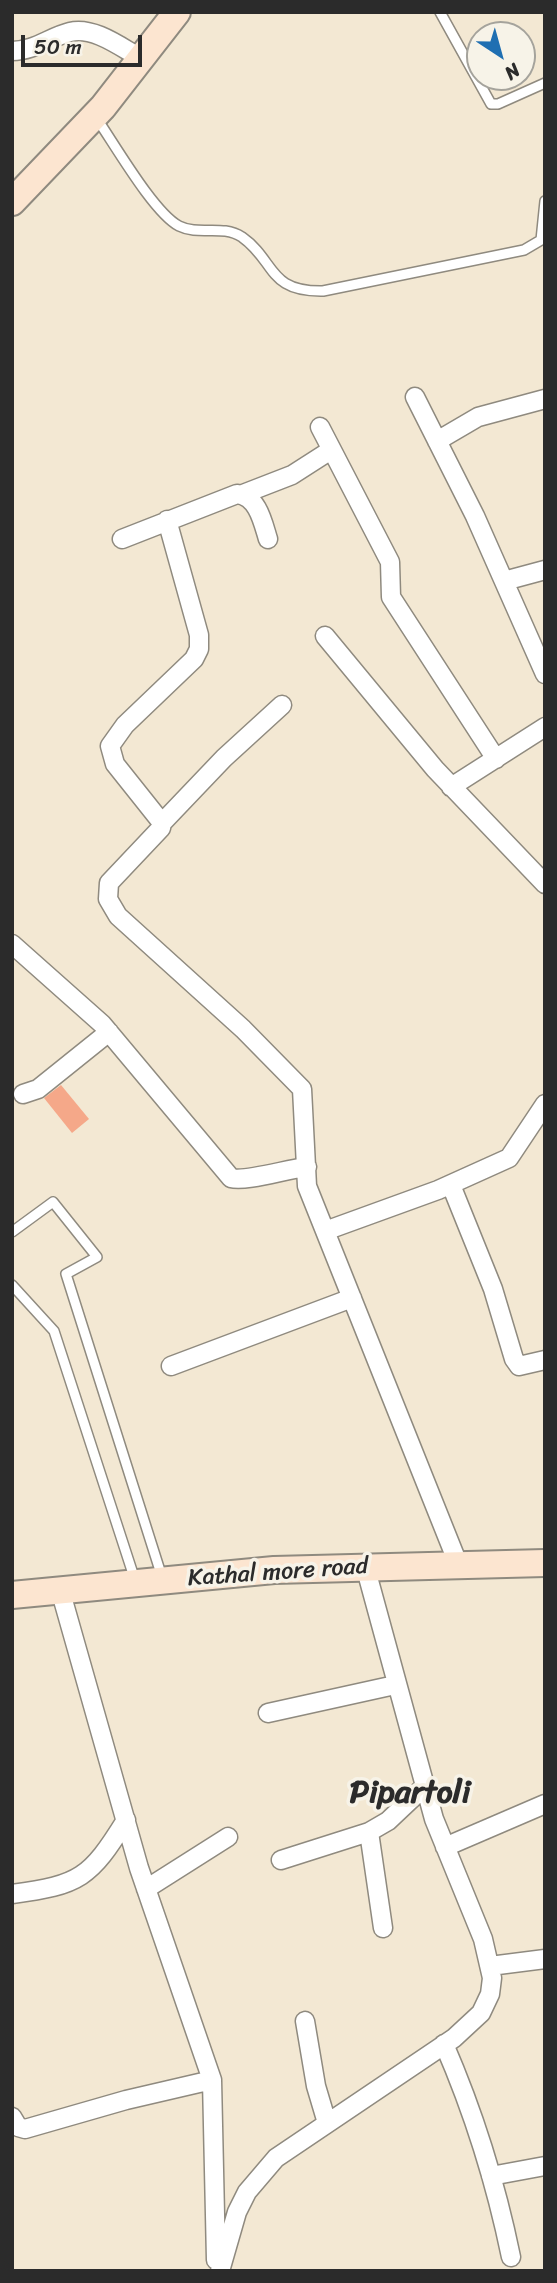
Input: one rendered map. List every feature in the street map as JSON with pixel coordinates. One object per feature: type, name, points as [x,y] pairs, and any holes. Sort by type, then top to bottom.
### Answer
[{"type":"main road","points":[[12,202],[94,115],[142,59],[177,12]]},
{"type":"main road","name":"Kathal more road","points":[[12,1595],[61,1593],[274,1570],[545,1563]]},
{"type":"street","points":[[12,51],[25,50],[78,31],[104,38],[142,59]]},
{"type":"street","points":[[415,397],[504,581],[545,674]]},
{"type":"street","points":[[437,442],[478,417],[545,399]]},
{"type":"street","points":[[320,427],[390,562],[391,597],[496,759]]},
{"type":"street","points":[[122,539],[230,496],[243,494],[292,475],[331,450]]},
{"type":"street","points":[[243,494],[261,515],[268,540]]},
{"type":"street","points":[[162,823],[115,764],[110,749],[113,738],[194,659],[199,649],[198,635],[167,520]]},
{"type":"street","points":[[504,581],[545,570]]},
{"type":"street","points":[[325,636],[451,786],[545,884]]},
{"type":"street","points":[[282,705],[224,758],[162,823],[161,828],[109,883],[107,899],[118,916],[243,1029],[302,1089],[307,1186],[458,1566]]},
{"type":"street","points":[[451,786],[545,727]]},
{"type":"street","points":[[12,944],[109,1032],[231,1178],[245,1179],[307,1167]]},
{"type":"street","points":[[23,1094],[38,1089],[109,1032]]},
{"type":"street","points":[[325,1231],[451,1185],[509,1158],[545,1104]]},
{"type":"street","points":[[451,1185],[493,1289],[514,1359],[521,1367],[545,1360]]},
{"type":"street","points":[[171,1366],[352,1298]]},
{"type":"street","points":[[218,2271],[237,2213],[256,2178],[276,2158],[444,2044],[481,2013],[491,1994],[490,1966],[483,1939],[445,1847],[424,1787],[365,1566]]},
{"type":"street","points":[[61,1593],[146,1889],[212,2080],[218,2271]]},
{"type":"street","points":[[268,1713],[395,1685]]},
{"type":"street","points":[[281,1860],[369,1832],[388,1821],[424,1787]]},
{"type":"street","points":[[445,1847],[545,1804]]},
{"type":"street","points":[[12,1894],[56,1888],[82,1877],[96,1865],[125,1820]]},
{"type":"street","points":[[369,1832],[383,1928]]},
{"type":"street","points":[[146,1889],[228,1837]]},
{"type":"street","points":[[490,1966],[545,1959]]},
{"type":"street","points":[[305,2021],[316,2086],[327,2123]]},
{"type":"street","points":[[444,2044],[465,2093],[491,2176],[511,2258]]},
{"type":"street","points":[[12,2117],[18,2127],[25,2129],[126,2100],[212,2080]]},
{"type":"street","points":[[491,2176],[545,2166]]},
{"type":"lane","points":[[440,12],[491,103],[498,104],[545,83]]},
{"type":"lane","points":[[94,115],[161,212],[179,226],[189,229],[236,233],[250,243],[268,270],[287,285],[300,289],[323,291],[524,250],[541,240],[545,201]]},
{"type":"lane","points":[[12,1232],[53,1202],[97,1256],[66,1273],[150,1584]]},
{"type":"lane","points":[[12,1285],[54,1331],[150,1584]]},
{"type":"building","points":[[61,1085],[89,1119],[72,1133],[44,1098]]},
{"type":"district","name":"Pipartoli","points":[[410,1794]]}]
